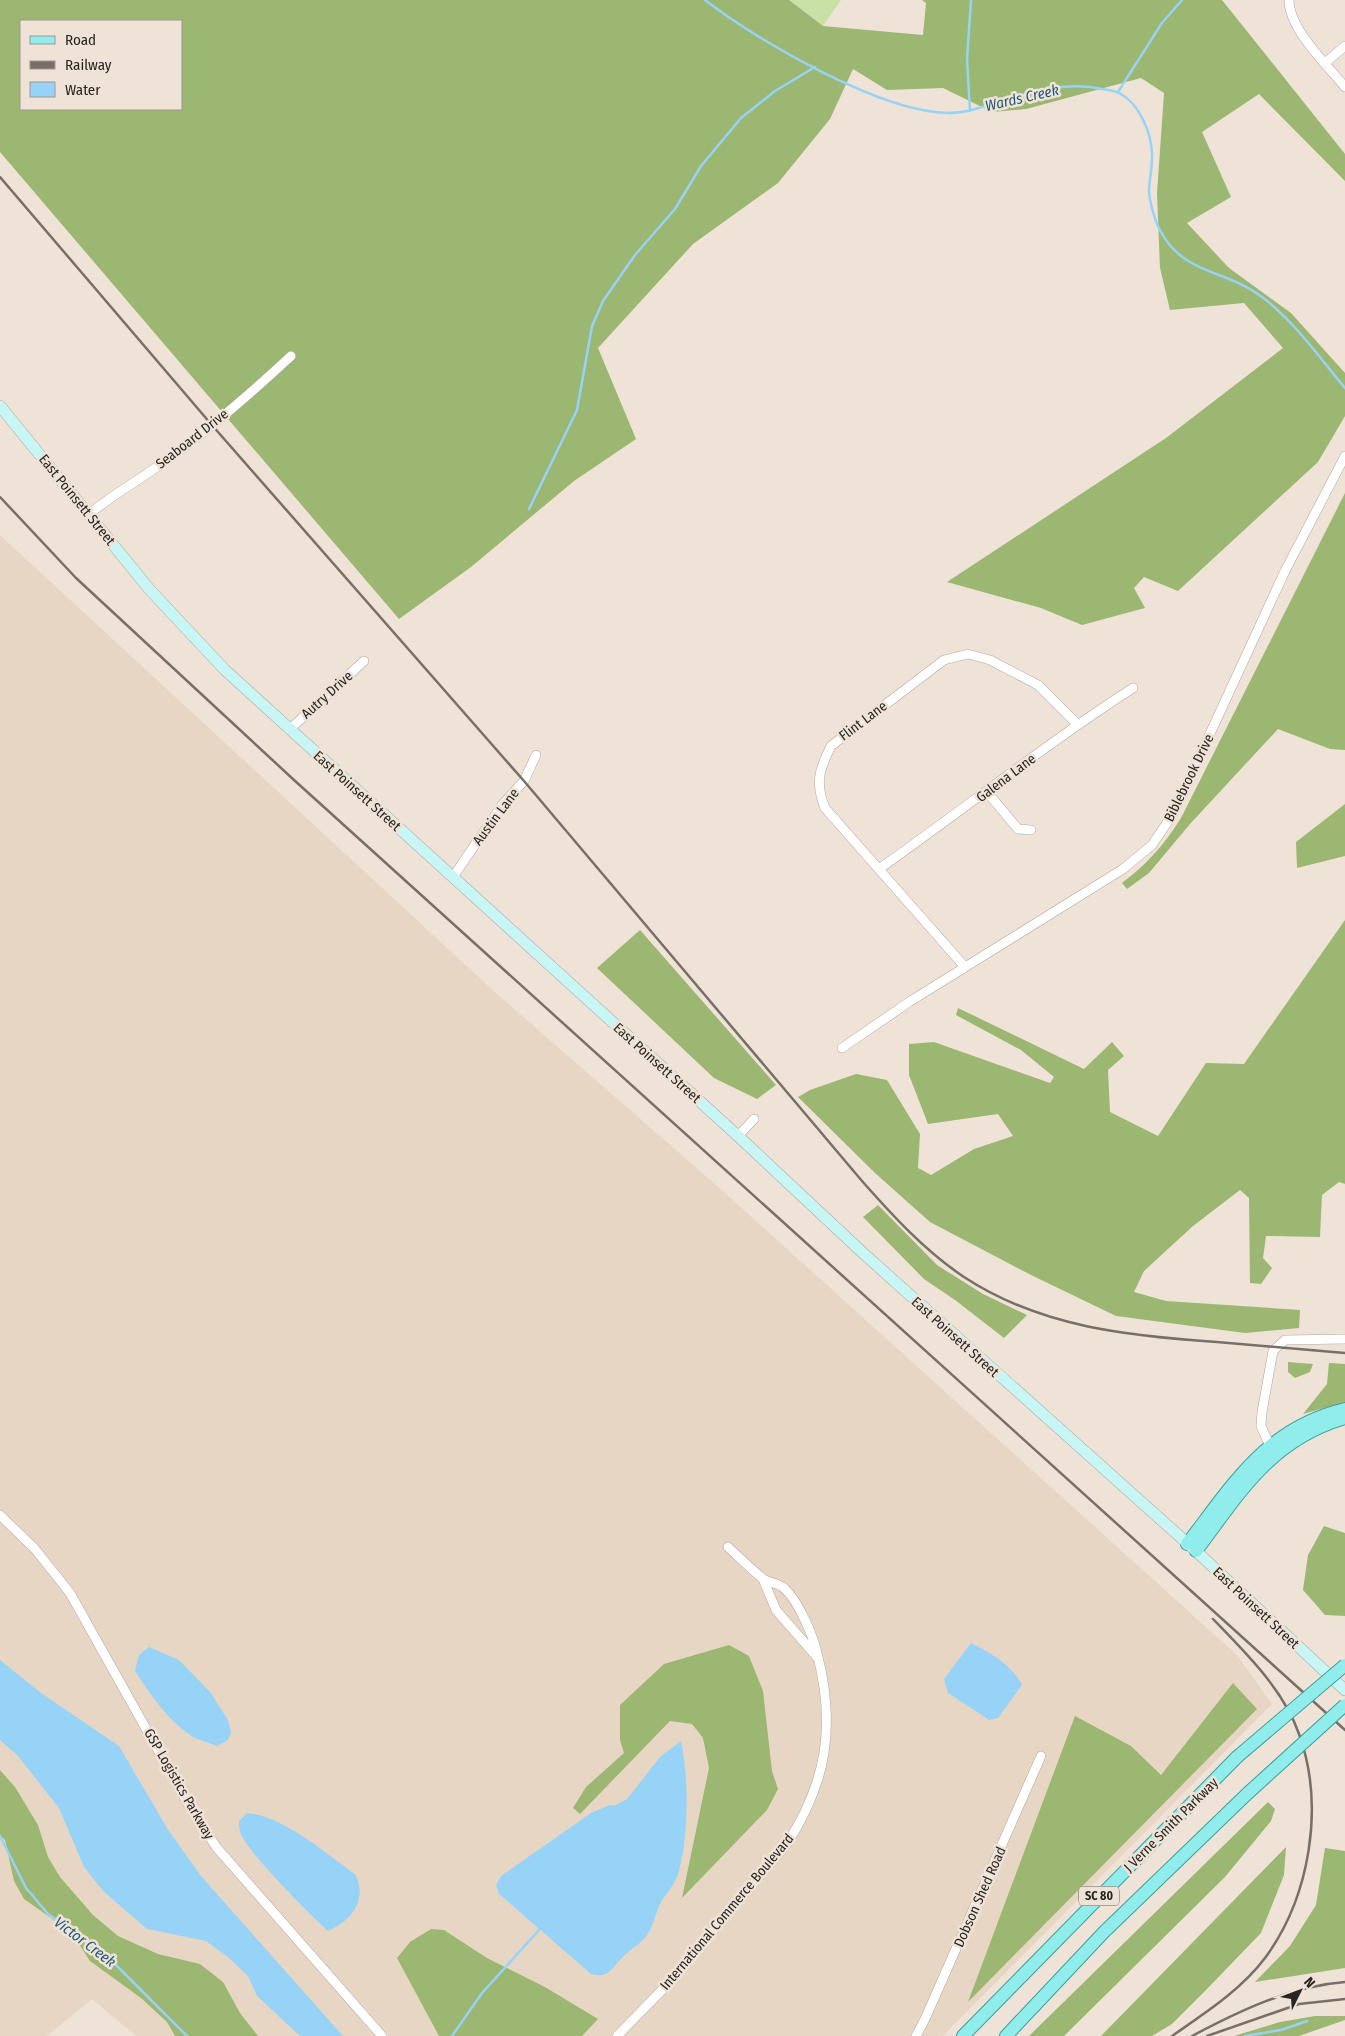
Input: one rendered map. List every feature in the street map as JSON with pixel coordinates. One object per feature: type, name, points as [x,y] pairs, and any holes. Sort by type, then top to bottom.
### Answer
[{"type":"main road","name":"East Poinsett Street","points":[[0,406],[88,515],[193,637],[452,878],[738,1136],[870,1260],[1192,1547],[1345,1690]]},
{"type":"main road","points":[[1272,1450],[1309,1420],[1345,1409]]},
{"type":"main road","points":[[1192,1547],[1255,1458],[1312,1429],[1345,1418]]},
{"type":"main road","name":"J Verne Smith Parkway","points":[[963,2036],[1238,1757],[1345,1665]]},
{"type":"main road","name":"SC 80","points":[[1006,2036],[1104,1932],[1248,1793],[1345,1705]]},
{"type":"street","points":[[1289,0],[1289,8],[1296,26],[1345,87]]},
{"type":"street","points":[[1325,63],[1345,46]]},
{"type":"street","name":"Seaboard Drive","points":[[88,515],[115,493],[155,468],[204,430],[290,356]]},
{"type":"street","name":"Biblebrook Drive","points":[[842,1048],[886,1017],[1123,869],[1152,845],[1164,830],[1285,571],[1345,456]]},
{"type":"street","name":"Flint Lane","points":[[965,967],[825,808],[818,790],[822,765],[831,746],[944,660],[968,654],[990,660],[1038,685],[1078,724]]},
{"type":"street","name":"Autry Drive","points":[[290,729],[364,661]]},
{"type":"street","name":"Galena Lane","points":[[879,869],[1078,724],[1133,688]]},
{"type":"street","name":"Austin Lane","points":[[452,878],[502,805],[524,781],[536,755]]},
{"type":"street","points":[[987,792],[1018,829],[1031,830]]},
{"type":"street","points":[[738,1136],[754,1119]]},
{"type":"street","points":[[1272,1450],[1262,1426],[1262,1412],[1273,1351],[1280,1343],[1291,1339],[1345,1339]]},
{"type":"street","name":"GSP Logistics Parkway","points":[[0,1515],[35,1548],[70,1593],[208,1835],[232,1867],[382,2036]]},
{"type":"street","name":"International Commerce Boulevard","points":[[617,2036],[666,1986],[786,1845],[801,1822],[813,1796],[824,1761],[828,1725],[826,1690],[811,1630],[785,1589],[763,1579],[728,1547]]},
{"type":"street","name":"International Commerce Boulevard","points":[[763,1579],[776,1610],[819,1659]]},
{"type":"street","name":"Dobson Shed Road","points":[[916,2036],[1041,1756]]},
{"type":"shaded area","points":[[0,535],[497,994],[715,1184],[1237,1655],[1272,1704],[943,2036],[136,2036],[92,1999],[47,2036],[0,2036]]},
{"type":"green space","points":[[0,0],[789,0],[823,26],[923,35],[926,3],[922,0],[1222,0],[1345,154],[1345,181],[1259,94],[1202,132],[1231,197],[1187,223],[1229,268],[1291,313],[1345,373],[1345,416],[1318,462],[1178,591],[1144,577],[1134,588],[1145,608],[1082,625],[1041,608],[947,582],[1166,438],[1283,348],[1244,303],[1170,310],[1160,268],[1157,193],[1164,93],[1141,78],[1026,109],[992,112],[943,88],[887,90],[853,69],[830,119],[778,183],[693,244],[598,348],[636,439],[574,481],[471,567],[399,619],[0,152]]},
{"type":"green space","points":[[789,0],[841,0],[823,26]]},
{"type":"green space","points":[[1345,493],[1345,750],[1330,749],[1278,729],[1190,824],[1149,873],[1127,889],[1122,883],[1154,854],[1181,818]]},
{"type":"green space","points":[[1345,804],[1345,856],[1297,868],[1296,842]]},
{"type":"green space","points":[[1345,920],[1345,1184],[1339,1182],[1322,1195],[1320,1237],[1266,1236],[1263,1258],[1272,1268],[1261,1284],[1250,1283],[1249,1198],[1240,1190],[1193,1226],[1144,1271],[1134,1292],[1166,1301],[1300,1310],[1299,1328],[1245,1333],[1116,1316],[1031,1275],[930,1222],[875,1173],[798,1097],[810,1090],[856,1074],[887,1080],[920,1134],[918,1168],[931,1175],[974,1149],[1013,1136],[998,1114],[928,1124],[909,1075],[909,1044],[934,1042],[1050,1083],[1054,1077],[1021,1050],[956,1015],[958,1008],[1084,1069],[1112,1042],[1124,1056],[1108,1070],[1110,1112],[1158,1136],[1206,1063],[1244,1064]]},
{"type":"green space","points":[[640,930],[776,1085],[757,1099],[714,1078],[597,968]]},
{"type":"green space","points":[[878,1205],[937,1265],[983,1294],[1027,1315],[1004,1338],[924,1279],[863,1217]]},
{"type":"green space","points":[[1288,1362],[1313,1364],[1310,1372],[1295,1378],[1288,1372]]},
{"type":"green space","points":[[1329,1363],[1345,1364],[1345,1402],[1303,1414],[1327,1384]]},
{"type":"green space","points":[[1324,1526],[1345,1533],[1345,1616],[1325,1615],[1303,1590],[1308,1555]]},
{"type":"green space","points":[[729,1645],[749,1656],[763,1691],[772,1771],[778,1789],[767,1810],[682,1898],[709,1768],[703,1738],[692,1724],[670,1721],[580,1814],[573,1808],[586,1787],[624,1753],[620,1740],[620,1705],[664,1664]]},
{"type":"green space","points":[[1233,1683],[1257,1709],[968,2002],[1075,1716],[1131,1746],[1161,1775]]},
{"type":"green space","points":[[0,1770],[15,1787],[38,1825],[48,1857],[60,1877],[93,1915],[118,1936],[158,1954],[200,1964],[223,1982],[240,2013],[258,2036],[175,2036],[167,2022],[141,1998],[90,1961],[71,1932],[24,1899],[14,1881],[5,1840],[0,1836]]},
{"type":"green space","points":[[1268,1802],[1275,1809],[1271,1821],[1225,1877],[1064,2036],[1029,2036]]},
{"type":"green space","points":[[1286,1847],[1284,1875],[1261,1933],[1205,1991],[1172,2024],[1152,2036],[1101,2036]]},
{"type":"green space","points":[[1325,1848],[1345,1851],[1345,1968],[1255,1982],[1290,1946],[1316,1905]]},
{"type":"green space","points":[[431,1929],[444,1930],[487,1958],[545,1987],[598,2019],[582,2036],[439,2036],[397,1958],[410,1942]]},
{"type":"green space","points":[[1315,2016],[1345,2016],[1345,2020],[1299,2036],[1234,2036],[1280,2022]]},
{"type":"water","points":[[971,1643],[1007,1665],[1022,1685],[998,1718],[989,1720],[948,1693],[944,1679]]},
{"type":"water","points":[[149,1647],[179,1660],[210,1692],[228,1720],[231,1732],[228,1740],[217,1746],[195,1738],[177,1725],[161,1708],[135,1671],[139,1655]]},
{"type":"water","points":[[0,1660],[41,1693],[119,1746],[167,1828],[201,1876],[343,2036],[300,2036],[257,1996],[248,1976],[228,1957],[206,1941],[147,1929],[103,1891],[84,1867],[59,1808],[18,1756],[0,1740]]},
{"type":"water","points":[[681,1741],[684,1756],[687,1808],[682,1859],[677,1878],[660,1904],[652,1926],[644,1939],[609,1972],[601,1975],[591,1974],[499,1894],[496,1885],[501,1876],[591,1813],[610,1805],[616,1805],[627,1799],[660,1757]]},
{"type":"water","points":[[247,1813],[261,1816],[290,1828],[355,1874],[360,1892],[351,1915],[337,1927],[328,1931],[294,1898],[266,1868],[240,1832],[239,1821]]},
{"type":"waterway","name":"Wards Creek","points":[[705,0],[756,35],[822,72],[856,88],[921,110],[949,113],[962,112],[1036,91],[1063,87],[1089,87],[1119,93],[1138,111],[1146,127],[1152,153],[1150,201],[1159,228],[1171,246],[1194,264],[1249,288],[1262,297],[1285,317],[1345,388]]},
{"type":"waterway","points":[[970,111],[967,59],[971,0]]},
{"type":"waterway","points":[[1118,92],[1162,23],[1182,0]]},
{"type":"waterway","points":[[529,509],[577,410],[592,326],[603,301],[635,255],[675,209],[701,166],[741,118],[775,91],[815,67]]},
{"type":"waterway","name":"Victor Creek","points":[[0,1836],[26,1888],[48,1914],[110,1959],[187,2036]]},
{"type":"waterway","points":[[452,2036],[482,1993],[540,1929]]},
{"type":"waterway","points":[[1245,2036],[1281,2030],[1307,2021]]},
{"type":"railway","points":[[0,177],[211,424],[524,781],[862,1181],[898,1220],[936,1256],[964,1277],[993,1294],[1054,1318],[1086,1326],[1151,1336],[1345,1353]]},
{"type":"railway","points":[[0,497],[76,578],[294,780],[1345,1730]]},
{"type":"railway","points":[[1172,2036],[1234,1991],[1265,1958],[1280,1934],[1293,1907],[1309,1850],[1312,1820],[1307,1762],[1292,1718],[1274,1687],[1213,1619]]},
{"type":"railway","points":[[1192,2036],[1247,2009],[1285,1994],[1325,1984],[1345,1982]]},
{"type":"railway","points":[[1207,2036],[1299,2004],[1345,1999]]}]
